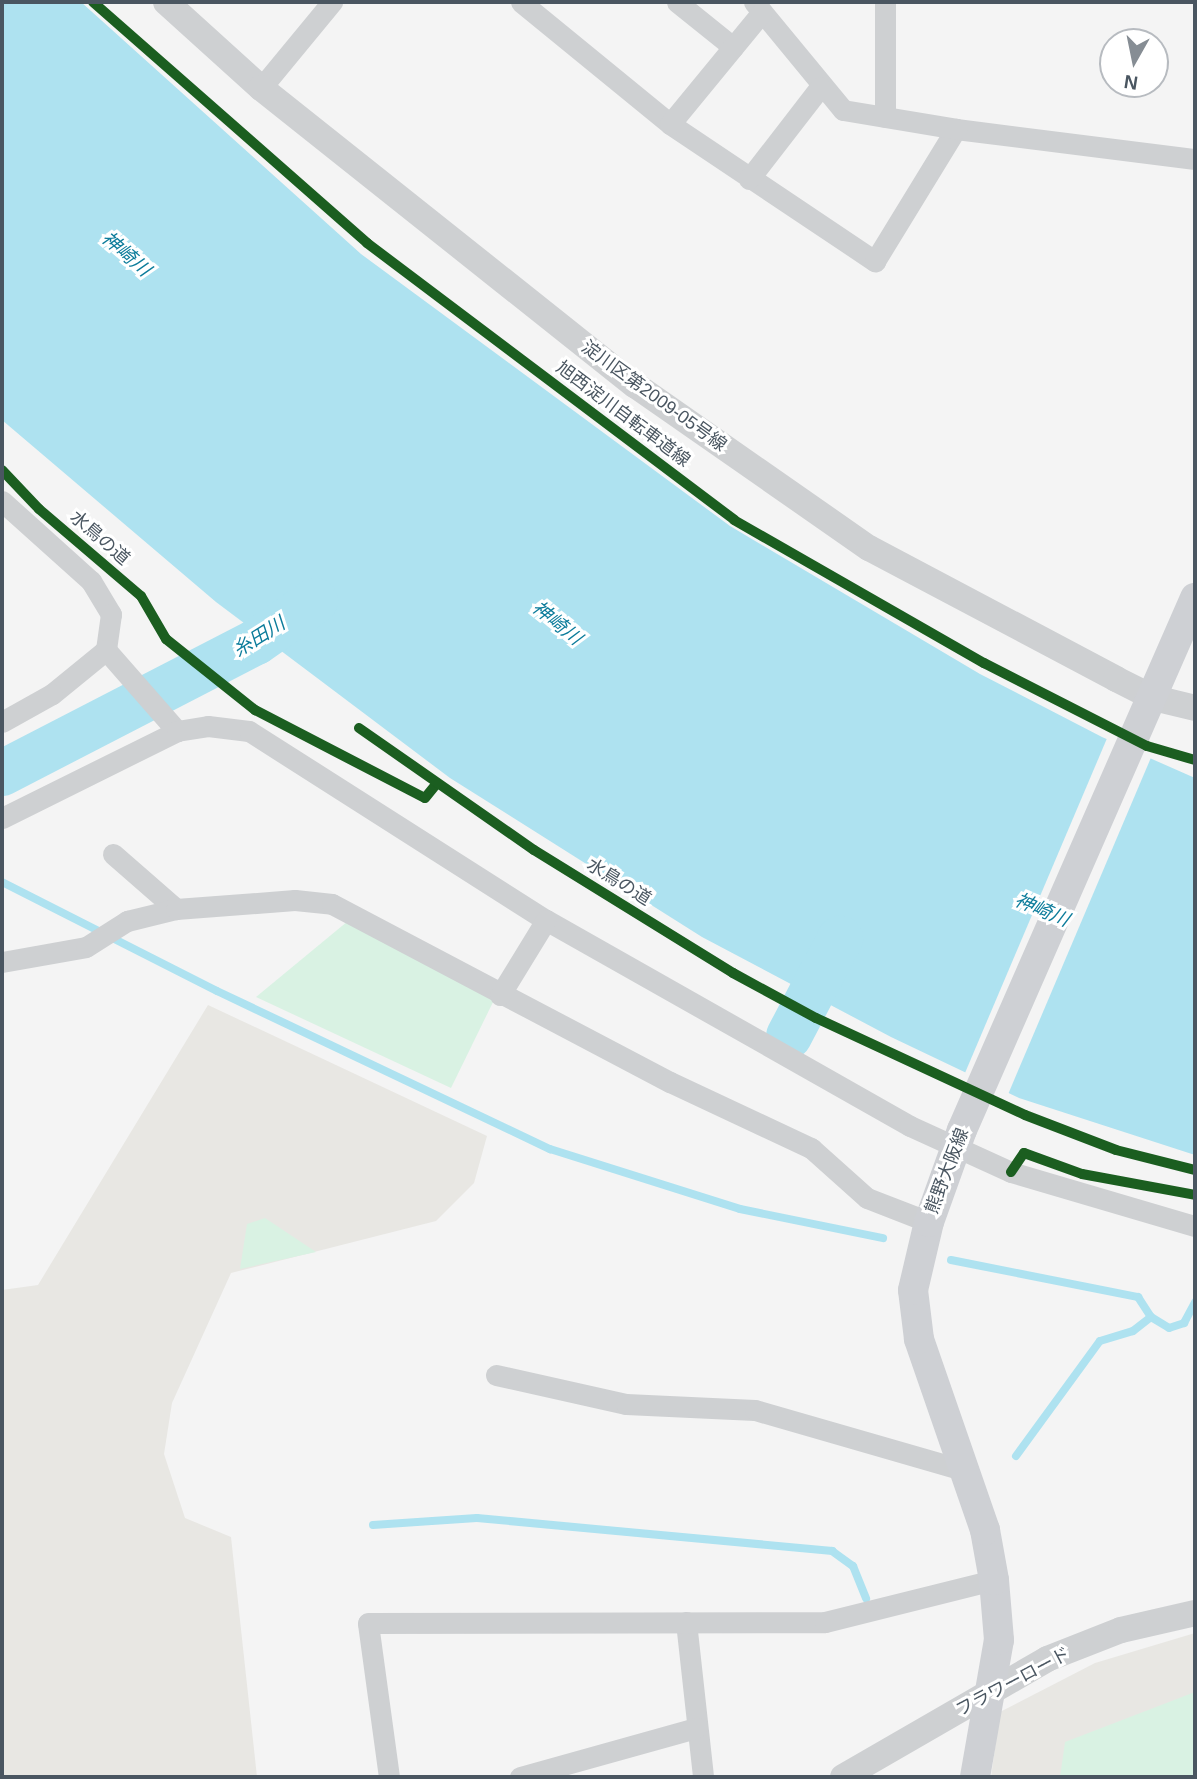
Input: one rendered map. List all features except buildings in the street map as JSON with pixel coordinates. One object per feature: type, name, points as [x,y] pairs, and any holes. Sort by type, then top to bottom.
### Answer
[{"type":"main road","name":"熊野大阪線","points":[[975,1777],[987,1695],[999,1640],[994,1580],[985,1530],[919,1339],[913,1290],[929,1222],[959,1139],[1195,598]]},
{"type":"street","name":"淀川区第2009-05号線","points":[[166,2],[261,88],[635,385],[869,548],[1149,704],[1195,708]]},
{"type":"street","points":[[261,88],[332,2]]},
{"type":"street","points":[[521,2],[670,124],[875,261],[956,129]]},
{"type":"street","points":[[677,2],[733,47]]},
{"type":"street","points":[[886,2],[886,117]]},
{"type":"street","points":[[670,124],[733,47],[758,7],[820,87],[843,110],[956,129],[1195,159]]},
{"type":"street","points":[[749,179],[820,87]]},
{"type":"street","points":[[2,501],[91,581],[111,614],[106,650],[52,694],[2,722]]},
{"type":"street","points":[[106,650],[172,723]]},
{"type":"street","points":[[2,818],[172,723],[249,731],[545,920],[719,1021],[959,1139],[1011,1172],[1195,1226]]},
{"type":"street","points":[[113,855],[176,909]]},
{"type":"street","points":[[2,962],[86,947],[127,921],[176,909],[295,900],[332,904],[500,995],[811,1148],[867,1198],[929,1222]]},
{"type":"street","points":[[500,995],[545,920]]},
{"type":"street","points":[[496,1375],[626,1404],[755,1409],[963,1470]]},
{"type":"street","points":[[389,1777],[368,1623],[825,1622],[994,1580]]},
{"type":"street","name":"フラワーロード","points":[[843,1777],[1047,1659],[1121,1630],[1195,1613]]},
{"type":"street","points":[[686,1622],[703,1777]]},
{"type":"street","points":[[520,1777],[696,1728]]},
{"type":"shaded area","points":[[208,1005],[487,1136],[474,1183],[436,1221],[231,1273],[172,1403],[164,1454],[185,1518],[231,1537],[257,1777],[2,1777],[2,1290],[38,1285]]},
{"type":"shaded area","points":[[1195,1633],[1195,1777],[991,1777],[1000,1712],[1095,1663]]},
{"type":"green space","points":[[348,921],[495,998],[451,1088],[256,997]]},
{"type":"green space","points":[[265,1218],[316,1252],[240,1269],[247,1224]]},
{"type":"green space","points":[[1195,1692],[1195,1777],[1060,1777],[1065,1742]]},
{"type":"water","name":"神崎川","points":[[2,2],[81,2],[361,254],[730,526],[980,674],[1102,737],[1195,778],[1195,1155],[1019,1098],[891,1037],[702,937],[450,778],[216,602],[2,420]]},
{"type":"pier","points":[[1108,736],[1152,755],[1008,1094],[964,1076]]},
{"type":"waterway","name":"糸田川","points":[[2,773],[256,642],[315,601]]},
{"type":"waterway","points":[[2,882],[217,991],[550,1149],[740,1209],[883,1238]]},
{"type":"waterway","points":[[789,1036],[840,939]]},
{"type":"waterway","points":[[951,1260],[1138,1297],[1151,1317],[1169,1328],[1184,1323],[1195,1302]]},
{"type":"waterway","points":[[1016,1456],[1100,1341],[1133,1331],[1151,1317]]},
{"type":"waterway","points":[[373,1525],[477,1518],[832,1551],[853,1566],[866,1598]]},
{"type":"cycle path","name":"旭西淀川自転車道線","points":[[93,2],[367,243],[734,520],[984,663],[1147,746],[1195,760]]},
{"type":"cycle path","name":"水鳥の道","points":[[2,470],[39,509],[141,596],[166,639],[255,710],[425,798],[437,783]]},
{"type":"cycle path","name":"水鳥の道","points":[[359,728],[534,850],[733,973],[816,1018],[1025,1115],[1116,1150],[1195,1170]]},
{"type":"cycle path","points":[[1011,1172],[1024,1153],[1082,1174],[1195,1195]]}]
